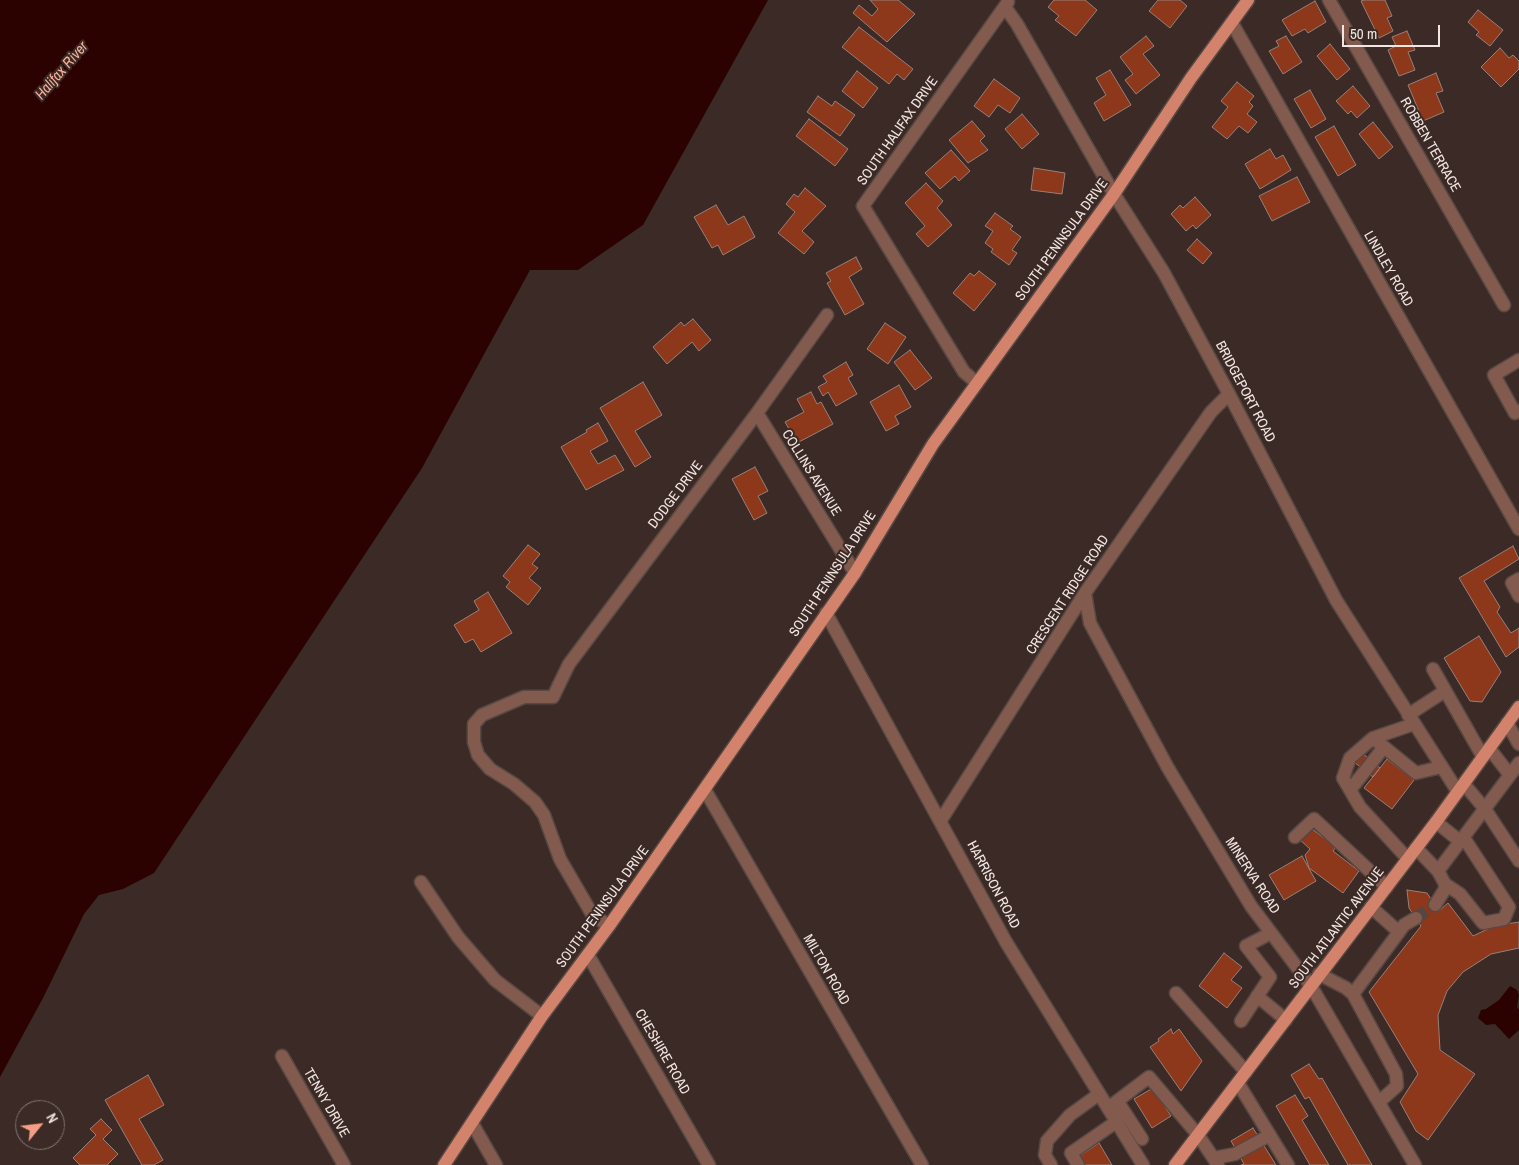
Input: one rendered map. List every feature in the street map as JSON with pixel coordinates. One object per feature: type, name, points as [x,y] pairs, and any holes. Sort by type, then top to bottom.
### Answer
[{"type":"main road","name":"SOUTH PENINSULA DRIVE","points":[[444,1165],[542,1016],[610,926],[855,573],[934,444],[1114,194],[1191,78],[1248,0]]},
{"type":"main road","name":"SOUTH ATLANTIC AVENUE","points":[[1176,1165],[1436,822],[1519,707]]},
{"type":"street","name":"ROBBEN TERRACE","points":[[1329,0],[1504,305]]},
{"type":"street","name":"BRIDGEPORT ROAD","points":[[1007,4],[1114,194],[1164,273],[1230,394],[1336,600],[1441,767],[1485,809],[1519,861]]},
{"type":"street","name":"SOUTH HALIFAX DRIVE","points":[[977,382],[964,372],[863,206],[1007,4]]},
{"type":"street","name":"LINDLEY ROAD","points":[[1232,23],[1519,529]]},
{"type":"street","name":"DODGE DRIVE","points":[[610,926],[592,914],[560,859],[544,816],[535,802],[514,784],[490,769],[476,750],[472,728],[478,717],[524,697],[553,697],[569,664],[757,414],[827,315]]},
{"type":"street","points":[[1519,360],[1494,375],[1515,413],[1519,411]]},
{"type":"street","name":"CRESCENT RIDGE ROAD","points":[[941,820],[1086,593],[1211,412],[1230,394]]},
{"type":"street","name":"COLLINS AVENUE","points":[[757,414],[855,573]]},
{"type":"street","points":[[1519,578],[1512,583],[1519,596]]},
{"type":"street","name":"MINERVA ROAD","points":[[1086,593],[1090,623],[1168,768],[1246,898],[1311,986],[1415,1165]]},
{"type":"street","name":"HARRISON ROAD","points":[[826,613],[941,820],[1006,942],[1099,1094],[1113,1105],[1116,1122],[1143,1165]]},
{"type":"street","points":[[1433,669],[1445,691],[1486,752],[1510,775]]},
{"type":"street","points":[[1408,858],[1360,807],[1343,778],[1350,758],[1373,738],[1411,719],[1445,691]]},
{"type":"street","points":[[1507,723],[1519,744]]},
{"type":"street","points":[[1373,738],[1416,773],[1441,767]]},
{"type":"street","points":[[1350,790],[1384,747]]},
{"type":"street","points":[[1438,871],[1519,763]]},
{"type":"street","name":"MILTON ROAD","points":[[705,790],[922,1165]]},
{"type":"street","points":[[1295,838],[1314,819],[1387,887]]},
{"type":"street","points":[[1416,848],[1438,871],[1445,884],[1460,894],[1483,923],[1504,919],[1509,907],[1462,840],[1436,822]]},
{"type":"street","points":[[421,882],[458,937],[495,980],[542,1016]]},
{"type":"street","points":[[1435,905],[1445,889],[1445,884]]},
{"type":"street","points":[[1371,908],[1398,932]]},
{"type":"street","points":[[1353,994],[1398,932],[1404,925],[1416,918]]},
{"type":"street","points":[[1241,1021],[1270,977],[1246,946],[1272,933]]},
{"type":"street","name":"CHESHIRE ROAD","points":[[588,954],[709,1165]]},
{"type":"street","points":[[1319,974],[1346,988],[1353,994],[1398,1081],[1392,1092],[1379,1102]]},
{"type":"street","points":[[1176,993],[1242,1078],[1270,1135],[1288,1165]]},
{"type":"street","points":[[1257,996],[1286,1020]]},
{"type":"street","name":"TENNY DRIVE","points":[[282,1056],[344,1165]]},
{"type":"street","points":[[1142,1139],[1113,1105],[1149,1077],[1198,1135],[1216,1161],[1235,1154],[1270,1135]]},
{"type":"street","points":[[1051,1165],[1045,1155],[1047,1141],[1070,1115],[1099,1094]]},
{"type":"street","points":[[1078,1165],[1071,1153],[1116,1122]]},
{"type":"street","points":[[472,1123],[496,1165]]},
{"type":"water","name":"Halifax River","points":[[0,0],[768,0],[643,225],[578,270],[530,270],[422,468],[154,873],[123,889],[99,895],[84,914],[43,998],[0,1077]]},
{"type":"water","points":[[1510,986],[1517,990],[1519,995],[1517,1007],[1519,1010],[1519,1030],[1509,1039],[1495,1024],[1486,1025],[1478,1018],[1481,1010],[1486,1009],[1499,1000]]},
{"type":"building","points":[[870,0],[898,0],[915,14],[887,42],[853,13],[859,5],[872,16],[878,9]]},
{"type":"building","points":[[1054,0],[1085,0],[1097,10],[1076,36],[1055,20],[1059,16],[1048,7]]},
{"type":"building","points":[[1158,0],[1180,0],[1187,6],[1170,28],[1149,11]]},
{"type":"building","points":[[1385,0],[1392,16],[1387,18],[1393,31],[1379,38],[1361,1]]},
{"type":"building","points":[[1315,1],[1326,22],[1308,33],[1305,29],[1292,36],[1282,20]]},
{"type":"building","points":[[1478,10],[1503,30],[1490,46],[1476,35],[1479,32],[1468,22]]},
{"type":"building","points":[[859,27],[913,69],[904,80],[897,74],[889,84],[842,47]]},
{"type":"building","points":[[1407,31],[1415,50],[1408,52],[1415,70],[1399,76],[1388,50],[1396,46],[1392,37]]},
{"type":"building","points":[[1146,36],[1154,46],[1143,54],[1160,75],[1136,94],[1125,80],[1133,74],[1120,57]]},
{"type":"building","points":[[1286,36],[1302,62],[1283,74],[1269,51],[1279,46],[1276,41]]},
{"type":"building","points":[[1330,44],[1350,69],[1337,80],[1317,56]]},
{"type":"building","points":[[1500,48],[1509,58],[1513,55],[1519,61],[1519,69],[1501,87],[1481,67]]},
{"type":"building","points":[[1110,70],[1131,105],[1104,121],[1094,103],[1106,95],[1096,78]]},
{"type":"building","points":[[857,71],[878,88],[863,108],[842,91]]},
{"type":"building","points":[[1436,73],[1443,91],[1436,93],[1444,112],[1423,121],[1408,85]]},
{"type":"building","points":[[994,79],[1020,98],[1010,113],[998,105],[989,117],[974,106]]},
{"type":"building","points":[[1237,82],[1254,96],[1249,102],[1253,106],[1247,114],[1257,122],[1248,133],[1239,126],[1227,139],[1212,127],[1228,107],[1221,101]]},
{"type":"building","points":[[1353,86],[1370,106],[1357,118],[1351,111],[1348,114],[1336,101]]},
{"type":"building","points":[[1310,90],[1326,119],[1311,128],[1294,99]]},
{"type":"building","points":[[818,96],[832,106],[835,101],[855,115],[840,136],[807,112]]},
{"type":"building","points":[[1022,114],[1039,134],[1022,149],[1005,129]]},
{"type":"building","points":[[809,119],[848,149],[835,166],[796,136]]},
{"type":"building","points":[[972,121],[985,136],[980,141],[988,150],[968,163],[949,140]]},
{"type":"building","points":[[1373,122],[1393,147],[1379,159],[1359,134]]},
{"type":"building","points":[[1334,126],[1356,165],[1338,176],[1315,137]]},
{"type":"building","points":[[1270,149],[1276,159],[1283,155],[1291,170],[1260,189],[1245,164]]},
{"type":"building","points":[[951,150],[970,171],[959,181],[955,176],[940,189],[925,173]]},
{"type":"building","points":[[1034,168],[1065,173],[1062,194],[1031,190]]},
{"type":"building","points":[[1297,177],[1310,202],[1272,221],[1259,196]]},
{"type":"building","points":[[926,183],[943,201],[937,208],[952,225],[928,247],[916,234],[925,226],[905,203]]},
{"type":"building","points":[[805,188],[826,206],[802,231],[814,242],[804,254],[778,233],[795,212],[786,204],[794,194],[798,197]]},
{"type":"building","points":[[1195,197],[1211,215],[1196,229],[1193,225],[1186,231],[1171,214],[1180,205],[1183,208]]},
{"type":"building","points":[[716,205],[728,225],[744,216],[755,237],[723,255],[718,245],[712,248],[694,217]]},
{"type":"building","points":[[995,213],[1013,226],[1010,229],[1021,237],[1012,250],[1017,253],[1009,265],[991,252],[993,249],[985,243],[993,231],[985,226]]},
{"type":"building","points":[[1197,239],[1212,253],[1203,264],[1187,250]]},
{"type":"building","points":[[856,257],[862,269],[849,277],[864,304],[845,315],[827,283],[831,281],[826,273]]},
{"type":"building","points":[[979,271],[996,284],[974,311],[953,293],[970,273],[974,276]]},
{"type":"building","points":[[693,319],[711,340],[699,351],[692,342],[667,364],[653,347],[681,322],[684,326]]},
{"type":"building","points":[[885,323],[906,337],[888,364],[867,349]]},
{"type":"building","points":[[910,350],[932,378],[915,390],[894,362]]},
{"type":"building","points":[[846,362],[853,375],[848,378],[857,394],[836,406],[828,392],[823,396],[818,387],[827,382],[823,376]]},
{"type":"building","points":[[643,382],[662,415],[635,431],[651,457],[635,467],[600,408]]},
{"type":"building","points":[[899,385],[911,407],[895,416],[899,424],[886,431],[870,402]]},
{"type":"building","points":[[811,392],[817,404],[821,402],[833,424],[797,443],[785,422],[804,412],[797,399]]},
{"type":"building","points":[[598,423],[608,441],[590,451],[598,464],[615,455],[624,470],[586,490],[561,447],[587,432],[586,430]]},
{"type":"building","points":[[755,467],[768,491],[758,496],[767,513],[754,520],[732,479]]},
{"type":"building","points":[[528,545],[540,554],[532,564],[538,568],[529,578],[541,588],[528,605],[506,587],[510,582],[503,576]]},
{"type":"building","points":[[1513,546],[1519,559],[1484,581],[1500,607],[1497,612],[1511,633],[1519,628],[1519,647],[1506,657],[1459,578]]},
{"type":"building","points":[[488,592],[512,633],[481,652],[473,639],[465,643],[454,625],[479,610],[474,601]]},
{"type":"building","points":[[1479,636],[1501,672],[1482,702],[1470,701],[1444,658]]},
{"type":"building","points":[[1361,752],[1380,768],[1373,777],[1354,762]]},
{"type":"building","points":[[1387,759],[1414,780],[1392,809],[1364,788]]},
{"type":"building","points":[[1308,826],[1336,847],[1333,851],[1359,871],[1343,893],[1309,868],[1305,855],[1310,849],[1298,838]]},
{"type":"building","points":[[1302,856],[1316,881],[1284,900],[1269,875]]},
{"type":"building","points":[[1407,890],[1427,893],[1439,911],[1448,903],[1473,936],[1494,926],[1519,922],[1519,948],[1491,954],[1463,972],[1447,991],[1438,1015],[1440,1050],[1475,1074],[1428,1140],[1416,1131],[1400,1102],[1418,1074],[1369,992],[1421,926],[1409,908]]},
{"type":"building","points":[[1224,953],[1242,967],[1231,980],[1242,988],[1227,1008],[1199,986]]},
{"type":"building","points":[[1171,1029],[1173,1034],[1179,1029],[1202,1061],[1181,1091],[1150,1047]]},
{"type":"building","points":[[1309,1064],[1319,1079],[1322,1078],[1372,1165],[1348,1165],[1309,1097],[1305,1099],[1291,1075]]},
{"type":"building","points":[[148,1075],[164,1105],[139,1119],[163,1160],[154,1165],[142,1165],[105,1100]]},
{"type":"building","points":[[1153,1088],[1171,1116],[1152,1128],[1134,1099]]},
{"type":"building","points":[[1295,1095],[1308,1116],[1302,1120],[1329,1165],[1310,1165],[1276,1106]]},
{"type":"building","points":[[101,1119],[112,1130],[103,1139],[118,1154],[107,1165],[80,1165],[73,1158],[96,1135],[90,1129]]},
{"type":"building","points":[[1253,1128],[1276,1165],[1241,1165],[1244,1164],[1231,1141]]},
{"type":"building","points":[[1099,1143],[1112,1165],[1083,1165],[1078,1157]]},
{"type":"tunnel","points":[[1416,918],[1435,905]]}]
